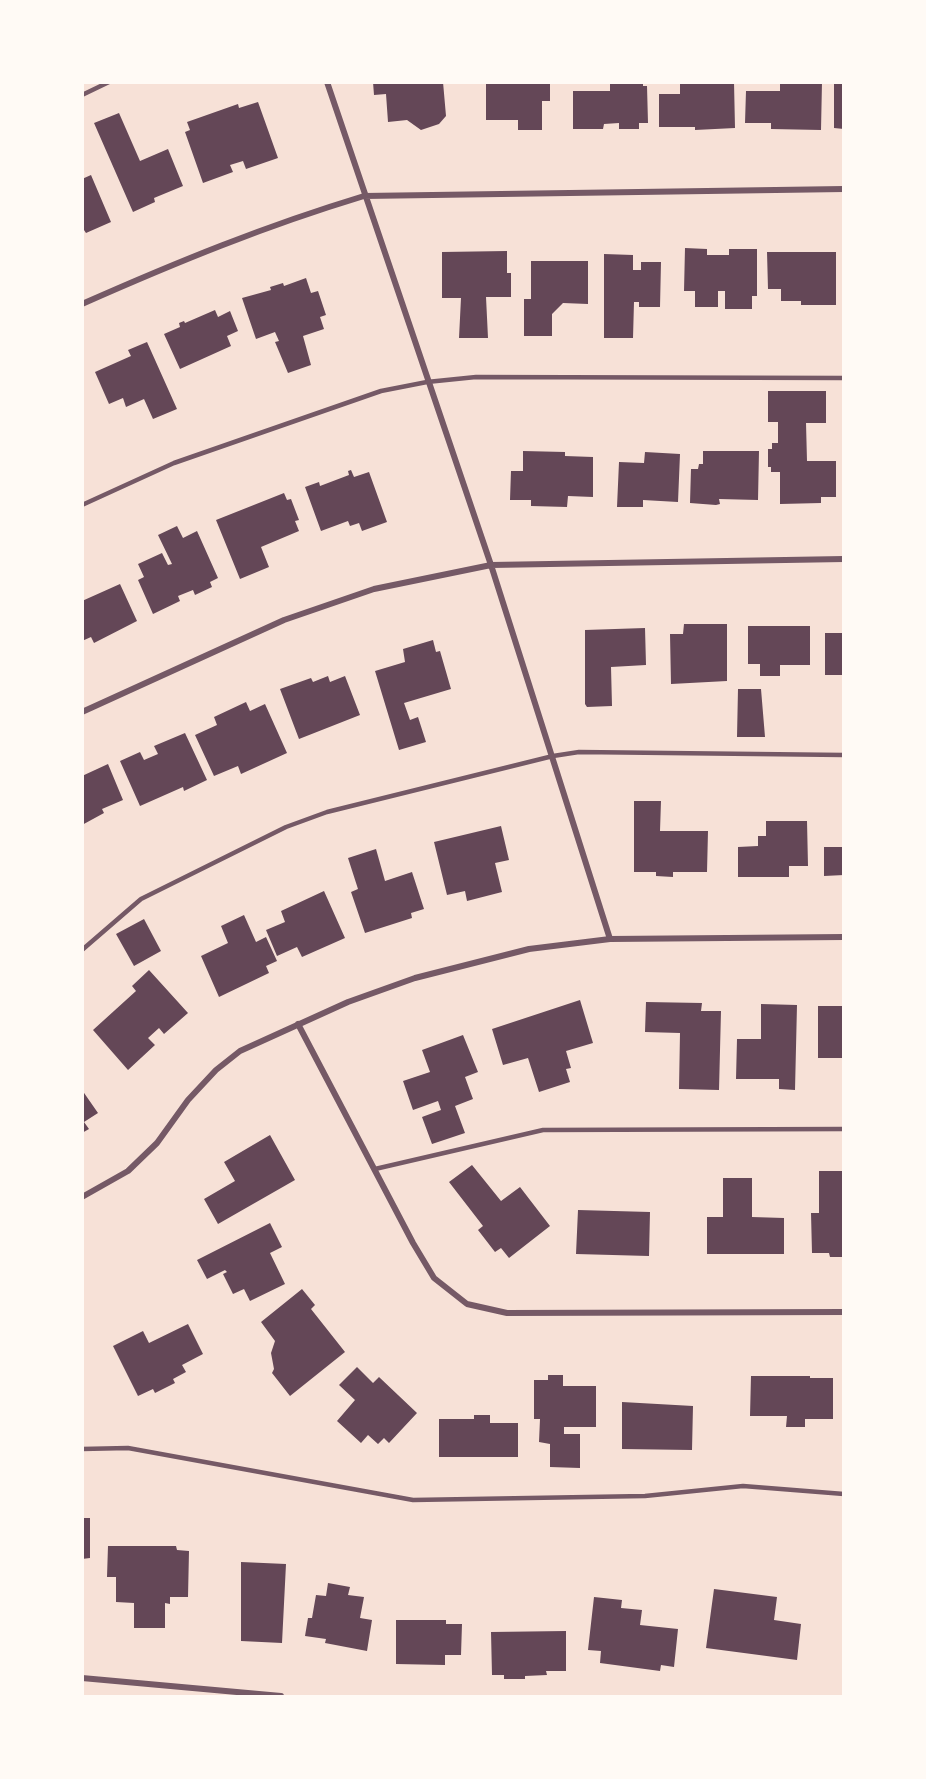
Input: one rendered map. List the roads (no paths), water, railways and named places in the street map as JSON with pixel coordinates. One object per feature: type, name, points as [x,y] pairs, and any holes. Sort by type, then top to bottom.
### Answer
[{"type":"street","points":[[327,82],[553,756],[610,939]]},
{"type":"street","points":[[82,304],[204,250],[299,215],[364,196],[843,189]]},
{"type":"street","points":[[82,712],[284,620],[374,589],[490,566],[843,559]]},
{"type":"street","points":[[82,1197],[128,1171],[157,1143],[188,1100],[216,1070],[240,1051],[298,1024],[415,978],[529,949],[610,939],[843,937]]},
{"type":"street","points":[[298,1024],[413,1243],[434,1278],[467,1304],[507,1313],[843,1312]]},
{"type":"street","points":[[82,1678],[281,1696]]},
{"type":"lane","points":[[82,94],[109,82]]},
{"type":"lane","points":[[82,505],[174,463],[381,391],[427,382],[476,377],[843,378]]},
{"type":"lane","points":[[82,950],[141,899],[286,826],[327,812],[553,756],[579,752],[843,755]]},
{"type":"lane","points":[[375,1169],[543,1130],[843,1129]]},
{"type":"lane","points":[[82,1449],[128,1448],[413,1500],[645,1496],[743,1486],[843,1494]]}]
